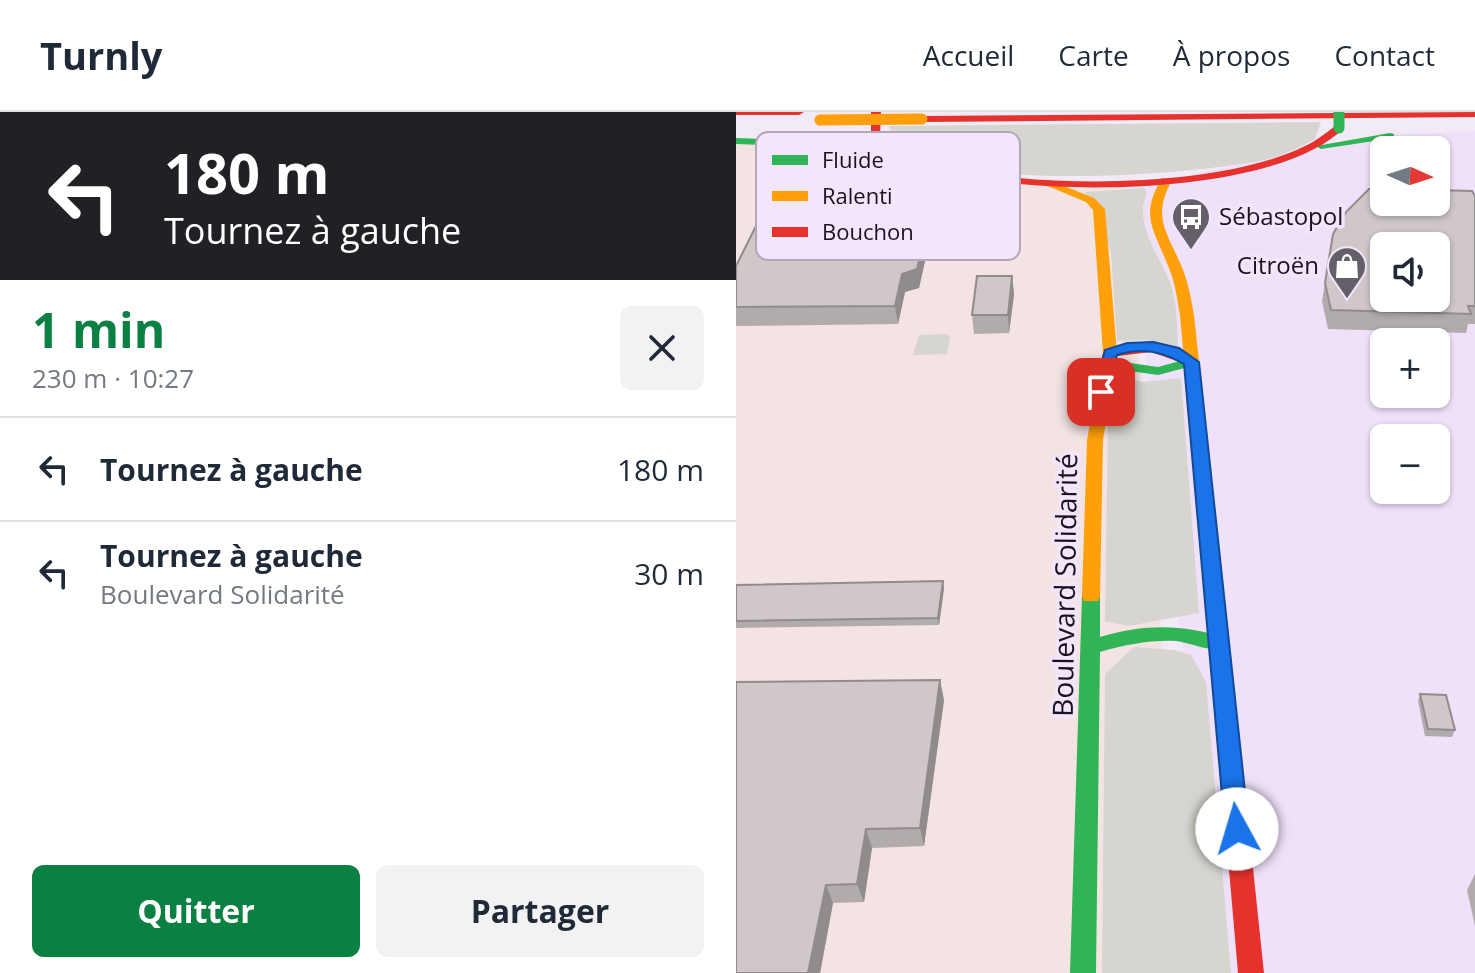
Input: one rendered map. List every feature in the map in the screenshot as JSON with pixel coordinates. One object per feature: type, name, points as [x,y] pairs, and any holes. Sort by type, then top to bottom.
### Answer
[{"type":"main road","points":[[736,112],[799,112]]},
{"type":"main road","points":[[874,132],[876,112]]},
{"type":"main road","points":[[736,121],[1475,114]]},
{"type":"main road","points":[[1321,146],[1339,120]]},
{"type":"main road","points":[[1432,134],[1475,131]]},
{"type":"main road","points":[[1020,180],[1049,183],[1166,180],[1267,165],[1321,146],[1368,137],[1403,135]]},
{"type":"main road","points":[[736,141],[756,142]]},
{"type":"main road","points":[[1166,180],[1157,192],[1152,215],[1184,293],[1251,973]]},
{"type":"main road","name":"Boulevard Solidarité","points":[[1049,183],[1090,200],[1099,209],[1109,358],[1095,440],[1083,973]]},
{"type":"main road","points":[[1109,358],[1129,370],[1158,371],[1191,362]]},
{"type":"main road","points":[[1092,647],[1122,636],[1163,632],[1202,636],[1219,643]]},
{"type":"shaded area","points":[[1321,122],[1315,139],[1264,160],[1182,171],[1062,176],[1020,174],[1020,132],[894,132],[889,126]]},
{"type":"shaded area","points":[[1475,131],[1475,973],[1224,973],[1123,182],[1166,180],[1370,137],[1370,216],[1450,216],[1450,136],[1386,136]]},
{"type":"shaded area","points":[[736,141],[756,142],[756,260],[1020,260],[1020,178],[1123,182],[1190,973],[736,973]]},
{"type":"shaded area","points":[[1144,188],[1147,193],[1143,217],[1150,241],[1172,288],[1178,346],[1144,340],[1117,341],[1111,252],[1085,192]]},
{"type":"shaded area","points":[[919,335],[950,336],[947,354],[913,355]]},
{"type":"shaded area","points":[[1114,377],[1143,382],[1181,378],[1199,613],[1128,626],[1105,621],[1108,420]]},
{"type":"shaded area","points":[[1134,647],[1175,650],[1191,655],[1206,682],[1231,973],[1102,973],[1105,674]]},
{"type":"building","points":[[1369,189],[1370,216],[1450,216],[1450,190],[1472,191],[1475,196],[1475,306],[1468,306],[1471,314],[1401,312],[1450,312],[1450,232],[1370,232],[1370,311],[1331,310],[1325,283],[1333,234],[1346,212]]},
{"type":"building","points":[[756,226],[756,260],[919,260],[917,269],[902,274],[895,306],[736,307],[736,266]]},
{"type":"building","points":[[977,276],[1012,276],[1008,315],[972,315]]},
{"type":"building","points":[[943,581],[938,618],[736,621],[736,585]]},
{"type":"building","points":[[940,680],[920,828],[866,829],[857,884],[826,885],[808,973],[736,973],[736,682]]},
{"type":"building","points":[[1420,694],[1446,695],[1455,730],[1428,729]]},
{"type":"traffic: fast","points":[[1339,112],[1339,128]]},
{"type":"traffic: fast","points":[[1321,146],[1370,139]]},
{"type":"traffic: fast","points":[[736,141],[756,142]]},
{"type":"traffic: fast","points":[[1109,364],[1158,371],[1191,362]]},
{"type":"traffic: fast","points":[[1083,973],[1091,596]]},
{"type":"traffic: fast","points":[[1092,647],[1124,638],[1156,634],[1187,635],[1219,643]]},
{"type":"traffic: slow","points":[[820,120],[922,119]]},
{"type":"traffic: slow","points":[[1166,180],[1155,205],[1156,224],[1177,272],[1187,315],[1230,754]]},
{"type":"traffic: slow","points":[[1049,183],[1090,200],[1099,209],[1110,353],[1095,440],[1091,596]]},
{"type":"traffic: jam","points":[[736,112],[799,112]]},
{"type":"traffic: jam","points":[[875,132],[876,112]]},
{"type":"traffic: jam","points":[[922,119],[1475,114]]},
{"type":"traffic: jam","points":[[1020,182],[1107,184],[1215,174],[1303,151],[1339,128]]},
{"type":"traffic: jam","points":[[1110,353],[1152,347],[1191,362]]},
{"type":"traffic: jam","points":[[1230,754],[1251,973]]},
{"type":"place","name":"Sébastopol","points":[[1191,251]]},
{"type":"place","name":"Citroën","points":[[1347,300]]},
{"type":"route","points":[[1101,392],[1110,353],[1127,347],[1153,347],[1174,352],[1191,362],[1237,829]]}]
